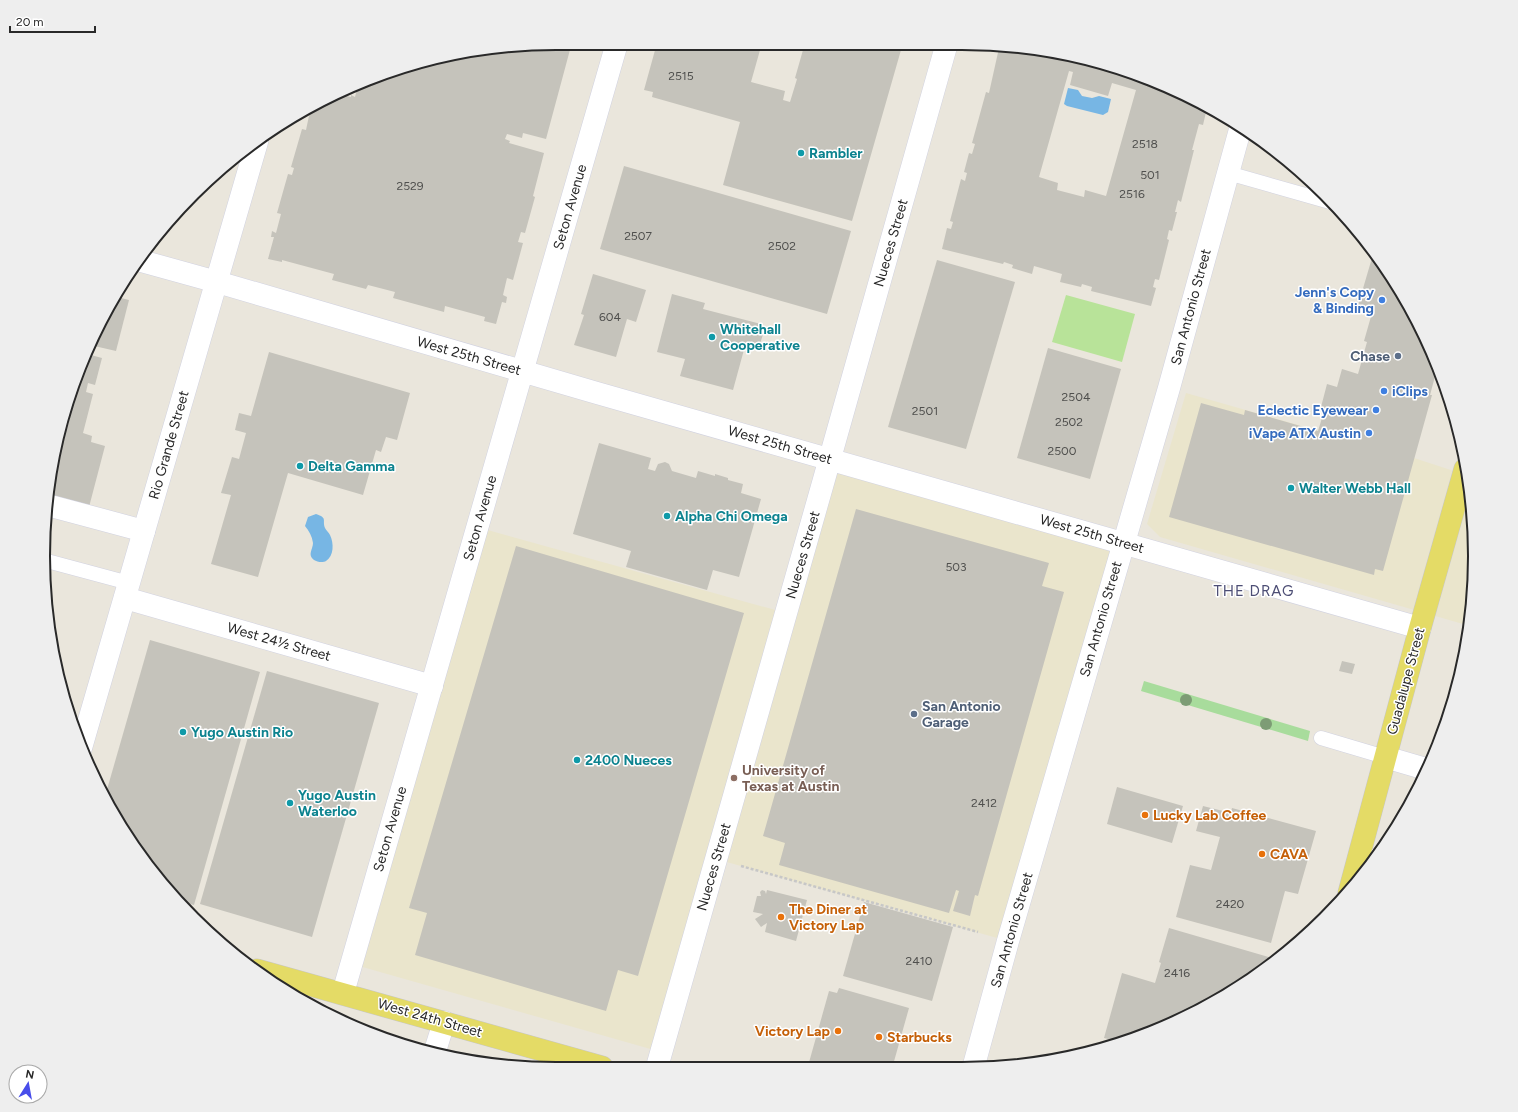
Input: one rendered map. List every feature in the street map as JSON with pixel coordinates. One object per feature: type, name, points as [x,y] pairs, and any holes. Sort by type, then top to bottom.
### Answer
[{"type":"main road","name":"Guadalupe Street","points":[[1362,866],[1367,855],[1385,757],[1462,479]]},
{"type":"main road","name":"West 24th Street","points":[[270,973],[584,1062]]},
{"type":"street","name":"Seton Avenue","points":[[343,993],[616,50]]},
{"type":"street","name":"Nueces Street","points":[[658,1062],[945,50]]},
{"type":"street","name":"San Antonio Street","points":[[975,1062],[1008,941],[1169,388],[1239,133]]},
{"type":"street","name":"Rio Grande Street","points":[[84,737],[255,150]]},
{"type":"street","name":"West 25th Street","points":[[145,262],[523,372],[1420,628]]},
{"type":"street","points":[[53,506],[144,531]]},
{"type":"street","name":"West 24½ Street","points":[[127,591],[432,686]]},
{"type":"street","points":[[1385,757],[1421,768]]},
{"type":"street","points":[[436,1047],[444,1022]]},
{"type":"lane","points":[[1228,173],[1321,200]]},
{"type":"lane","points":[[50,562],[127,591]]},
{"type":"lane","points":[[1321,738],[1385,757]]},
{"type":"path","points":[[740,866],[978,932]]},
{"type":"shaded area","points":[[1186,393],[1414,458],[1461,473],[1467,523],[1468,556],[1464,624],[1160,537],[1147,524]]},
{"type":"shaded area","name":"University of Texas at Austin","points":[[830,460],[1123,543],[1008,941],[716,859],[661,1052],[359,966],[484,529],[786,613]]},
{"type":"green space","points":[[1066,295],[1135,314],[1122,362],[1052,342]]},
{"type":"green space","points":[[1144,681],[1310,731],[1308,741],[1141,691]]},
{"type":"water","points":[[1068,88],[1078,90],[1082,96],[1092,98],[1099,96],[1111,99],[1108,112],[1103,115],[1067,106],[1064,104]]},
{"type":"water","points":[[316,514],[323,518],[325,528],[330,535],[332,542],[331,556],[323,562],[315,561],[311,556],[313,540],[305,526],[308,517]]},
{"type":"building","points":[[570,50],[546,139],[523,133],[522,138],[507,134],[505,139],[510,141],[509,143],[544,153],[533,196],[535,197],[525,233],[521,232],[518,242],[523,243],[513,280],[507,278],[503,295],[507,297],[506,303],[502,302],[496,324],[484,321],[485,317],[445,306],[444,312],[393,298],[395,292],[368,285],[366,289],[332,280],[334,274],[282,260],[282,262],[268,259],[274,237],[271,237],[272,231],[276,233],[281,214],[277,213],[288,174],[292,175],[294,168],[291,167],[302,129],[306,130],[309,115],[346,96],[351,97],[351,95],[355,97],[356,91],[393,77],[425,67],[457,60],[490,54],[523,51]]},
{"type":"building","name":"Rambler","points":[[655,50],[760,50],[751,82],[785,91],[783,100],[790,102],[797,79],[795,78],[803,50],[901,50],[852,221],[723,185],[740,122],[652,97],[653,92],[644,90]]},
{"type":"building","points":[[998,51],[1028,54],[1093,67],[1125,77],[1186,102],[1206,113],[1203,125],[1199,124],[1181,202],[1178,200],[1175,212],[1177,212],[1172,231],[1169,230],[1167,239],[1169,240],[1159,280],[1155,279],[1153,287],[1156,288],[1151,306],[1091,291],[1092,287],[1082,284],[1081,287],[1060,282],[1062,274],[1034,266],[1032,274],[1012,268],[1013,265],[1004,262],[1003,264],[942,249],[947,228],[951,229],[953,222],[950,221],[961,179],[965,181],[967,173],[964,172],[969,153],[972,154],[975,144],[972,143],[986,92],[989,93]],"holes":[[[1069,71],[1073,72],[1070,85],[1108,96],[1112,83],[1136,90],[1106,196],[1085,190],[1084,197],[1057,190],[1058,183],[1039,177]]]},
{"type":"building","points":[[624,166],[851,231],[827,314],[600,249]]},
{"type":"building","name":"Walter Webb Hall","points":[[1372,259],[1383,275],[1416,332],[1435,377],[1430,395],[1432,395],[1383,571],[1375,569],[1374,575],[1169,517],[1201,403],[1244,415],[1245,410],[1318,431],[1325,408],[1321,407],[1327,384],[1337,387],[1342,369],[1358,374],[1367,342],[1364,341],[1372,313],[1357,309]]},
{"type":"building","points":[[937,260],[1015,282],[966,449],[888,427]]},
{"type":"building","points":[[593,274],[646,290],[636,322],[627,319],[616,357],[574,345],[584,315],[581,314]]},
{"type":"building","name":"Whitehall Cooperative","points":[[672,294],[705,303],[703,309],[761,324],[760,330],[764,331],[760,344],[756,343],[754,348],[745,346],[733,390],[680,376],[685,359],[657,352]]},
{"type":"building","points":[[121,298],[129,300],[116,351],[96,346]]},
{"type":"building","points":[[1048,348],[1121,369],[1090,479],[1017,458]]},
{"type":"building","name":"Delta Gamma","points":[[269,352],[410,393],[397,440],[386,437],[381,452],[376,450],[363,495],[288,473],[258,577],[211,564],[231,495],[221,493],[232,457],[239,459],[246,433],[235,430],[239,413],[251,416]]},
{"type":"building","points":[[92,355],[102,358],[95,385],[88,383],[86,392],[93,394],[83,433],[92,436],[91,442],[105,446],[89,507],[53,497],[60,457],[77,393]]},
{"type":"building","name":"Alpha Chi Omega","points":[[599,443],[651,458],[648,469],[655,471],[658,464],[665,462],[669,464],[672,471],[696,478],[698,471],[728,478],[728,480],[743,484],[741,493],[761,499],[739,577],[713,570],[707,590],[626,567],[631,551],[573,534]]},
{"type":"building","name":"San Antonio Garage","points":[[856,509],[1049,563],[1042,586],[1064,592],[978,896],[975,895],[970,916],[953,911],[959,891],[956,890],[949,913],[779,865],[785,843],[763,836]]},
{"type":"building","name":"2400 Nueces","points":[[516,546],[744,613],[638,976],[618,970],[606,1011],[415,955],[427,913],[409,908]]},
{"type":"building","name":"Yugo Austin Rio","points":[[150,640],[260,672],[194,905],[188,903],[155,864],[135,837],[107,789]]},
{"type":"building","points":[[1342,661],[1355,664],[1352,674],[1339,671]]},
{"type":"building","name":"Yugo Austin Waterloo","points":[[267,671],[379,703],[312,937],[200,904]]},
{"type":"building","points":[[1117,787],[1183,806],[1172,843],[1107,824]]},
{"type":"building","points":[[1203,806],[1231,813],[1232,808],[1316,831],[1298,894],[1285,891],[1271,943],[1176,917],[1190,865],[1211,870],[1220,837],[1196,831]]},
{"type":"building","name":"The Diner at Victory Lap","points":[[762,890],[765,891],[766,894],[767,890],[807,900],[796,941],[765,932],[767,923],[761,927],[755,919],[763,914],[753,912],[757,896],[761,896],[760,892]]},
{"type":"building","points":[[864,902],[953,927],[932,1001],[843,976]]},
{"type":"building","points":[[1169,928],[1270,957],[1243,977],[1186,1010],[1125,1035],[1110,1040],[1104,1038],[1122,973],[1155,983],[1161,963],[1159,962]]},
{"type":"building","points":[[839,988],[909,1008],[894,1062],[809,1062],[829,991],[837,993]]},
{"type":"place","name":"Rambler","points":[[801,153]]},
{"type":"place","name":"Jenn's Copy & Binding","points":[[1382,300]]},
{"type":"place","name":"Whitehall Cooperative","points":[[712,337]]},
{"type":"place","name":"Chase","points":[[1398,356]]},
{"type":"place","name":"iClips","points":[[1384,391]]},
{"type":"place","name":"Eclectic Eyewear","points":[[1376,410]]},
{"type":"place","name":"iVape ATX Austin","points":[[1369,433]]},
{"type":"place","name":"Delta Gamma","points":[[300,466]]},
{"type":"place","name":"Walter Webb Hall","points":[[1291,488]]},
{"type":"place","name":"Alpha Chi Omega","points":[[667,516]]},
{"type":"place","name":"San Antonio Garage","points":[[914,714]]},
{"type":"place","name":"Yugo Austin Rio","points":[[183,732]]},
{"type":"place","name":"2400 Nueces","points":[[577,760]]},
{"type":"place","name":"University of Texas at Austin","points":[[734,778]]},
{"type":"place","name":"Yugo Austin Waterloo","points":[[290,803]]},
{"type":"place","name":"Lucky Lab Coffee","points":[[1145,815]]},
{"type":"place","name":"CAVA","points":[[1262,854]]},
{"type":"place","name":"The Diner at Victory Lap","points":[[781,917]]},
{"type":"place","name":"Victory Lap","points":[[838,1031]]},
{"type":"place","name":"Starbucks","points":[[879,1037]]},
{"type":"district","name":"THE DRAG","points":[[1254,591]]}]
